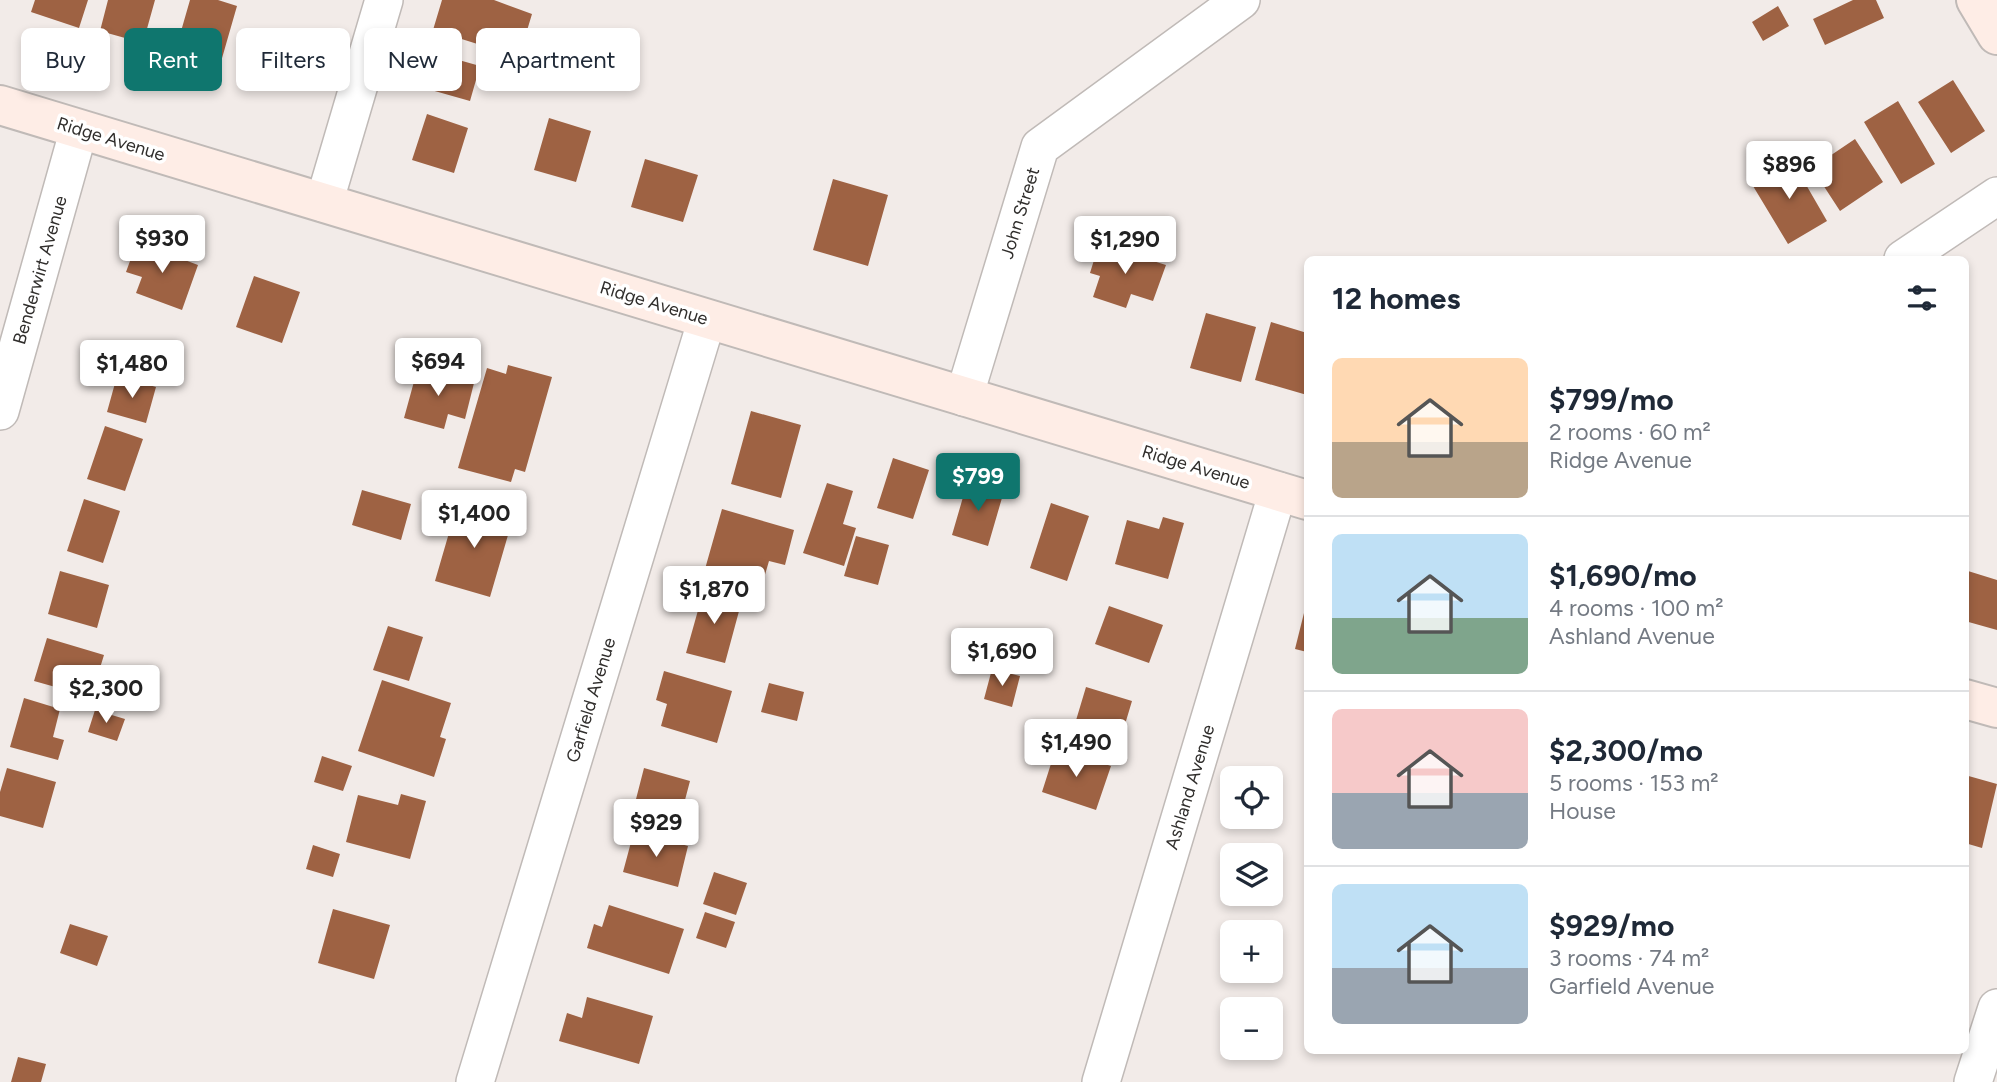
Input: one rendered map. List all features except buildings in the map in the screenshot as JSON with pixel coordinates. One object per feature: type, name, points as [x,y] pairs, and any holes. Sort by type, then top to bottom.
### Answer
[{"type":"street","points":[[324,203],[384,0]]},
{"type":"street","name":"John Street","points":[[964,397],[1040,148],[1241,0]]},
{"type":"street","points":[[1976,0],[1997,35]]},
{"type":"street","name":"Ridge Avenue","points":[[0,106],[1293,496]]},
{"type":"street","name":"Benderwirt Avenue","points":[[0,411],[79,129]]},
{"type":"street","points":[[1907,256],[1997,196]]},
{"type":"street","name":"Garfield Avenue","points":[[475,1082],[707,319]]},
{"type":"street","name":"Ashland Avenue","points":[[1101,1082],[1293,496]]},
{"type":"street","points":[[1969,700],[1997,708]]},
{"type":"street","points":[[1973,1082],[1997,1008]]}]
